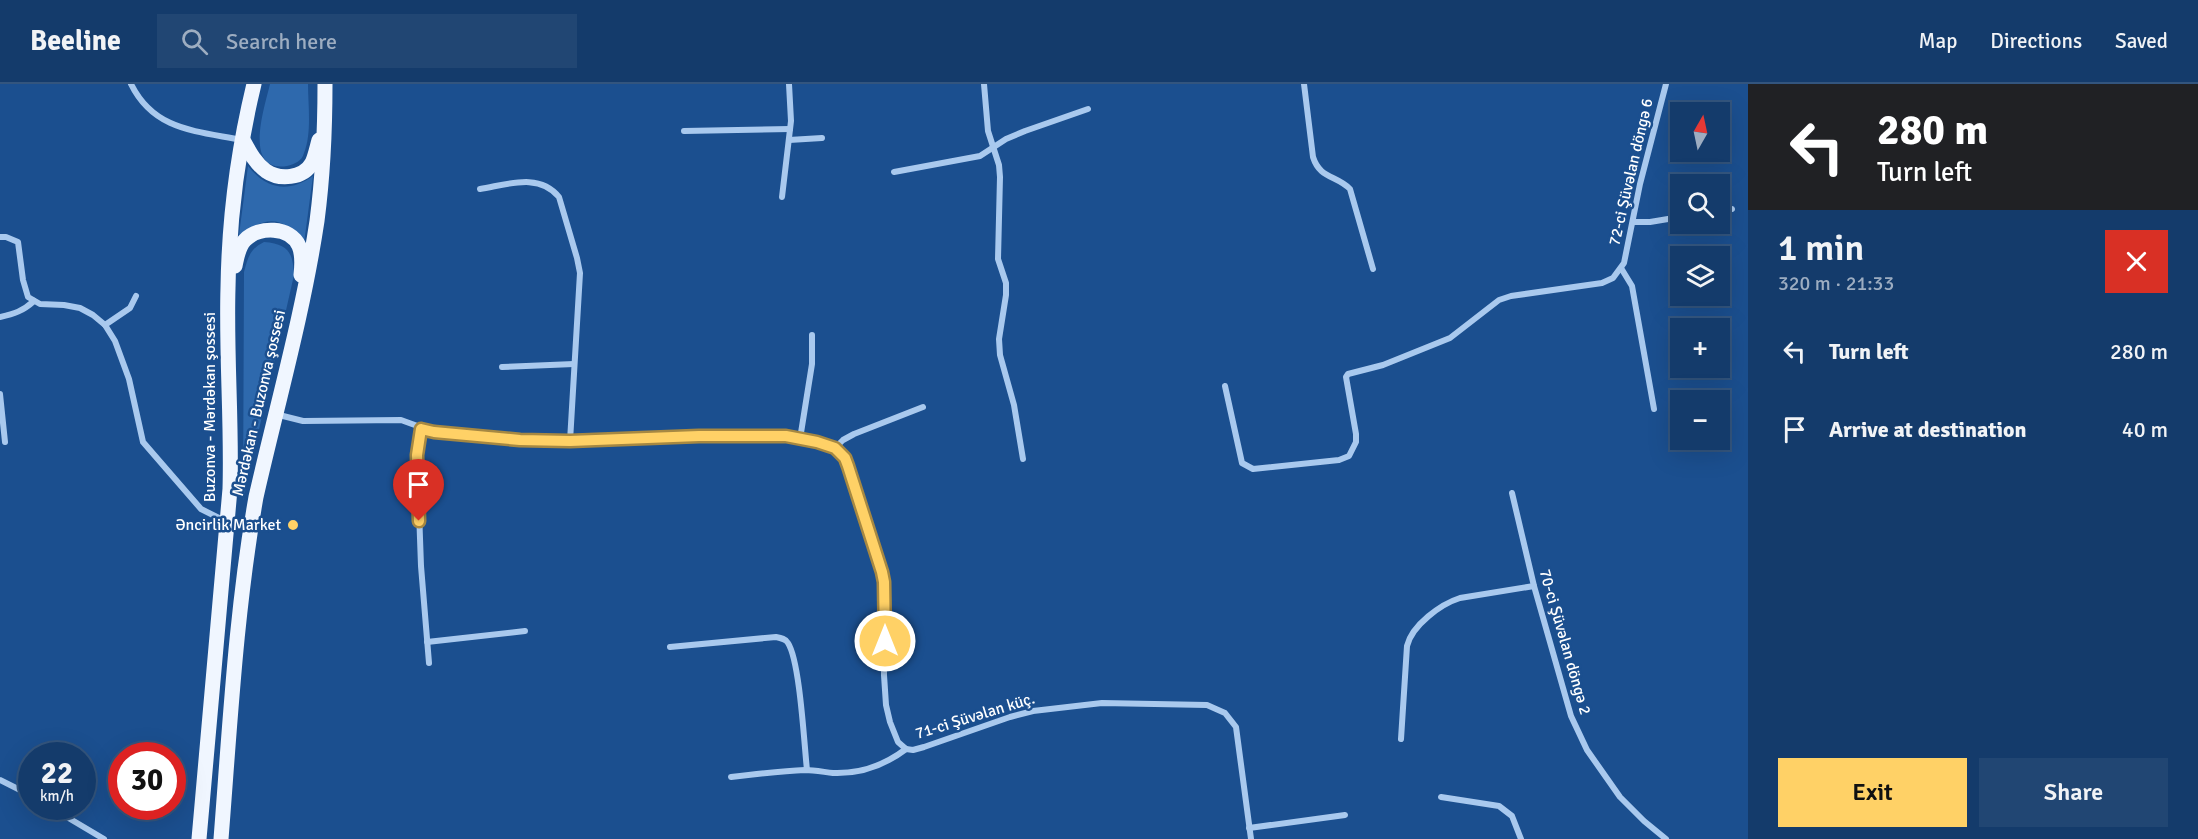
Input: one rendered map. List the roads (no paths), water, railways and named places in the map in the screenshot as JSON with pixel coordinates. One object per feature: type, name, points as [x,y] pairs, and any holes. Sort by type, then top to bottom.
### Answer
[{"type":"main road","name":"Buzonva - Mərdəkan şossesi","points":[[199,839],[228,522],[231,449],[229,259],[243,140],[255,84]]},
{"type":"main road","name":"Mərdəkan - Buzonva şossesi","points":[[221,839],[237,638],[249,532],[295,331],[317,219],[323,162],[325,84]]},
{"type":"main road","points":[[243,140],[266,171],[279,177],[294,176],[305,171],[312,164],[325,110]]},
{"type":"main road","points":[[228,320],[237,254],[243,241],[255,232],[267,230],[282,232],[292,237],[299,246],[302,262],[295,331]]},
{"type":"street","points":[[131,84],[134,92],[153,114],[166,122],[177,127],[243,140]]},
{"type":"street","points":[[782,197],[790,129],[789,84]]},
{"type":"street","points":[[984,84],[988,131],[999,165],[1000,177],[998,259],[1006,289],[999,339],[1000,355],[1014,405],[1023,459]]},
{"type":"street","points":[[1304,84],[1312,157],[1316,168],[1350,189],[1373,268]]},
{"type":"street","name":"72-ci Şüvəlan döngə 6","points":[[1225,386],[1242,463],[1248,467],[1253,469],[1340,460],[1349,456],[1356,442],[1346,377],[1348,374],[1383,365],[1450,338],[1499,300],[1511,296],[1602,283],[1613,278],[1621,268],[1666,84]]},
{"type":"street","points":[[894,172],[980,156],[1025,131],[1088,109]]},
{"type":"street","points":[[684,131],[790,129]]},
{"type":"street","points":[[789,140],[822,138]]},
{"type":"street","points":[[480,189],[526,181],[536,182],[555,192],[559,197],[580,273],[570,441]]},
{"type":"street","points":[[1633,222],[1670,218]]},
{"type":"street","points":[[0,237],[18,242],[25,291],[28,297],[34,302],[80,308],[105,325],[115,341],[129,379],[143,442],[201,509],[228,522]]},
{"type":"street","points":[[1621,268],[1632,286],[1654,409]]},
{"type":"street","points":[[105,325],[130,308],[136,296]]},
{"type":"street","points":[[0,317],[25,309],[34,302]]},
{"type":"street","points":[[800,439],[813,364],[812,335]]},
{"type":"street","points":[[502,367],[574,364]]},
{"type":"street","points":[[0,394],[5,442]]},
{"type":"street","points":[[275,414],[303,421],[401,420],[434,432],[520,440],[570,441],[762,435],[817,442],[835,448],[854,434],[923,407]]},
{"type":"street","points":[[421,429],[417,455],[421,566],[429,663]]},
{"type":"street","name":"71-ci Şüvəlan küç.","points":[[835,448],[845,458],[882,572],[886,705],[894,735],[906,749],[924,747],[1010,717],[1067,705],[1137,702],[1207,705],[1225,713],[1236,728],[1251,839]]},
{"type":"street","name":"70-ci Şüvəlan döngə 2","points":[[1512,493],[1534,586],[1571,716],[1587,750],[1620,797],[1666,839]]},
{"type":"street","points":[[1401,740],[1407,646],[1412,631],[1449,602],[1460,598],[1534,586]]},
{"type":"street","points":[[427,642],[525,631]]},
{"type":"street","points":[[670,647],[776,637],[788,642],[795,665],[807,770]]},
{"type":"street","points":[[731,777],[807,770],[834,773],[867,769],[886,762],[906,749]]},
{"type":"street","points":[[0,780],[18,789]]},
{"type":"street","points":[[1441,797],[1499,806],[1512,816],[1521,839]]},
{"type":"street","points":[[1249,828],[1345,815]]},
{"type":"street","points":[[72,820],[104,839]]},
{"type":"place","name":"Əncirlik Market","points":[[293,525]]}]
